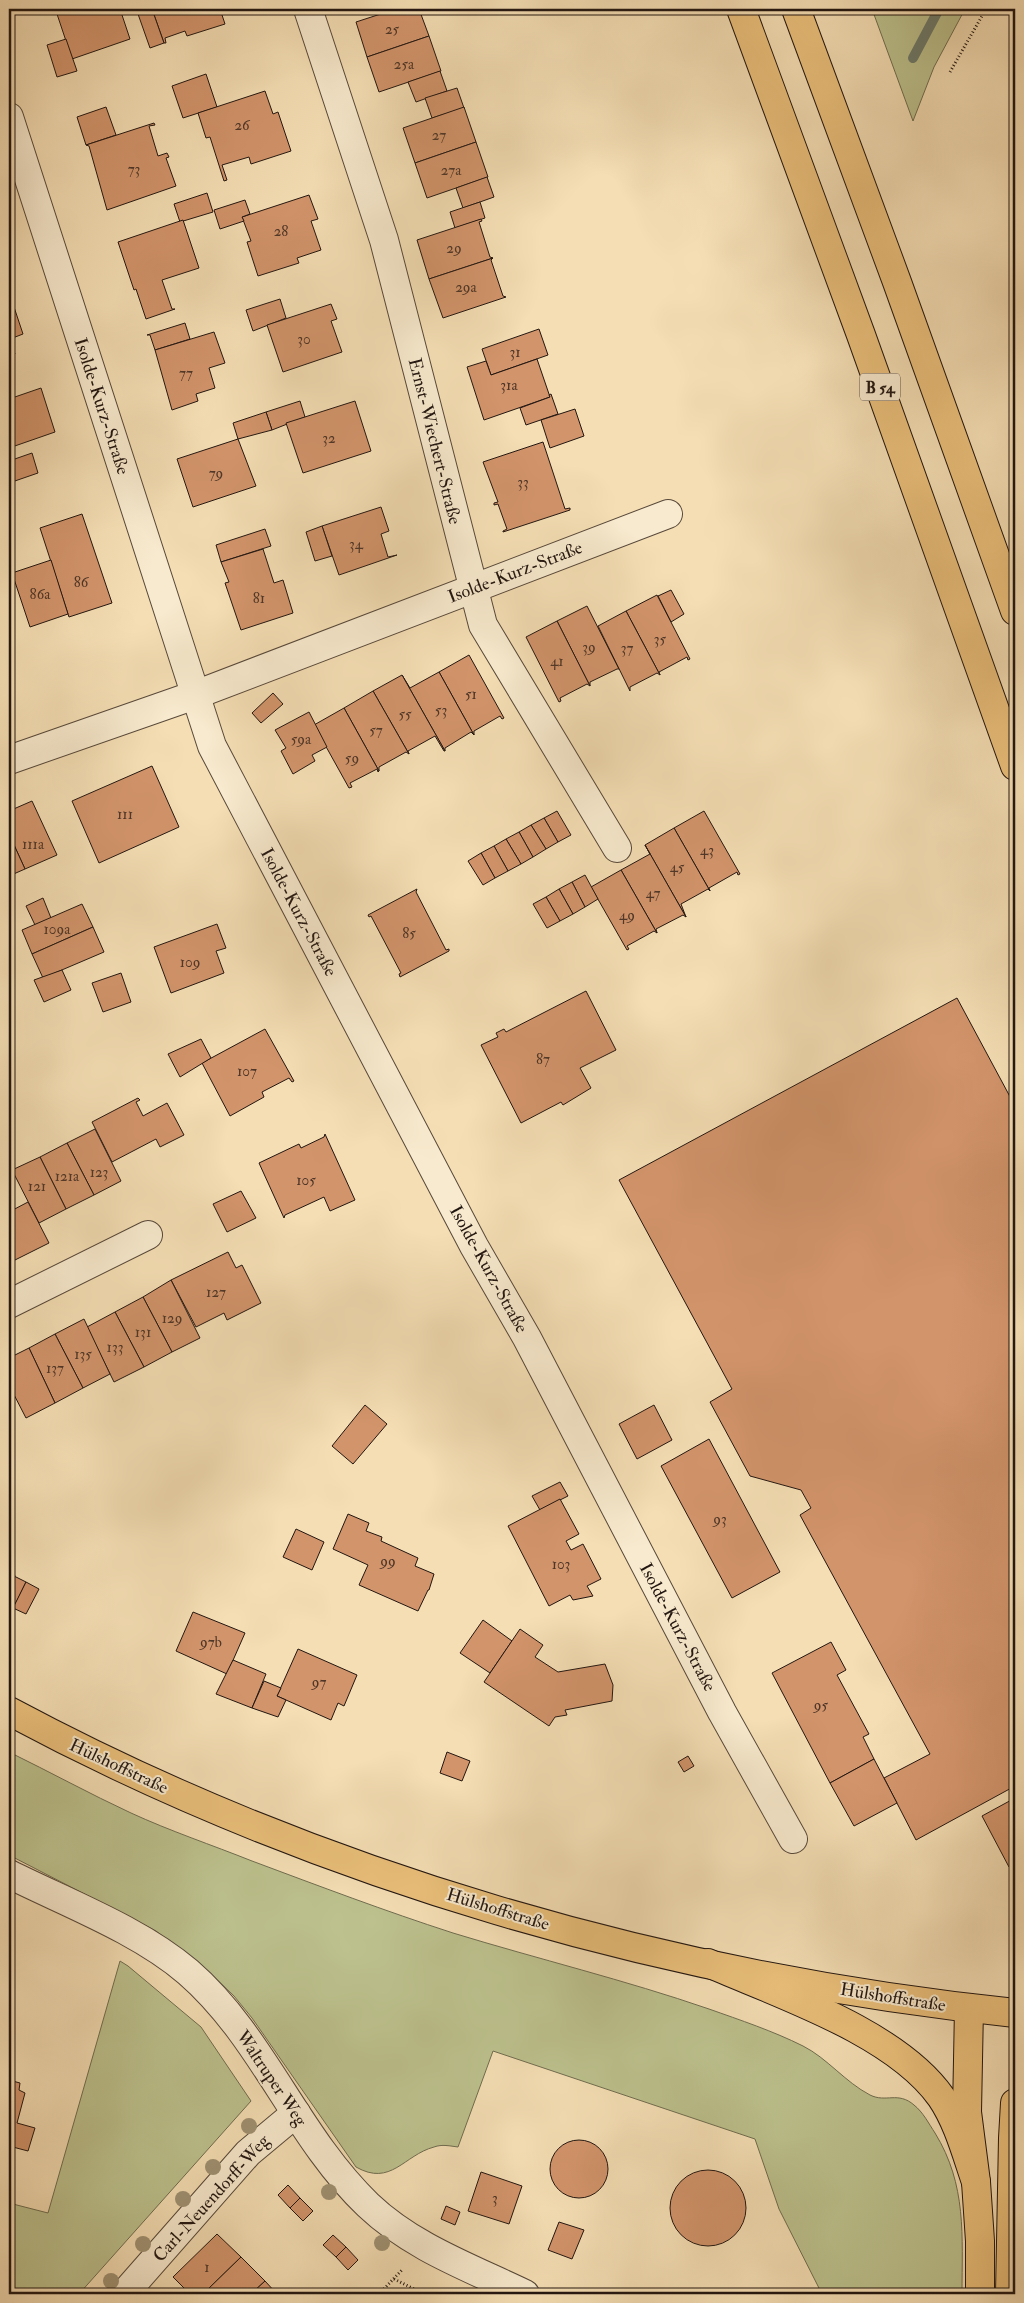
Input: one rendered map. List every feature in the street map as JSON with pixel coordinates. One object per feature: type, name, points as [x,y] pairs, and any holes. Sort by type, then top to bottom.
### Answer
[{"type":"main road","name":"B 54","points":[[741,9],[865,344],[1015,766]]},
{"type":"main road","points":[[796,9],[1015,611]]},
{"type":"main road","points":[[993,548],[1015,585]]},
{"type":"main road","name":"Hülshoffstraße","points":[[9,1711],[134,1773],[272,1833],[482,1905],[579,1934],[787,1980],[969,2008],[1015,2013]]},
{"type":"main road","points":[[708,1963],[859,2030],[915,2069],[940,2096],[953,2118],[976,2182]]},
{"type":"main road","points":[[969,2008],[966,2112],[976,2182],[980,2241],[980,2294]]},
{"type":"main road","points":[[1010,2294],[1015,2103]]},
{"type":"street","name":"Ernst-Wiechert-Straße","points":[[308,9],[384,240],[483,625],[617,848]]},
{"type":"street","name":"Isolde-Kurz-Straße","points":[[9,117],[212,746],[474,1246],[527,1338],[722,1712],[793,1839]]},
{"type":"street","name":"Isolde-Kurz-Straße","points":[[9,760],[195,695],[668,514]]},
{"type":"street","points":[[9,1304],[148,1235]]},
{"type":"street","name":"Waltruper Weg","points":[[9,1874],[135,1936],[187,1972],[212,1994],[234,2020],[315,2142],[342,2177],[368,2204],[393,2226],[420,2244],[525,2294]]},
{"type":"street","name":"Carl-Neuendorff-Weg","points":[[130,2292],[248,2153],[296,2113]]},
{"type":"path","points":[[950,72],[986,9]]},
{"type":"path","points":[[379,2294],[402,2270]]},
{"type":"path","points":[[394,2279],[424,2294]]},
{"type":"green space","points":[[872,9],[965,9],[934,67],[913,121]]},
{"type":"green space","points":[[9,1752],[146,1820],[327,1889],[453,1933],[646,1989],[709,2009],[768,2031],[812,2051],[852,2084],[870,2095],[908,2101],[926,2118],[945,2152],[953,2172],[961,2211],[962,2294],[822,2294],[779,2209],[755,2139],[493,2051],[458,2147],[443,2145],[434,2147],[423,2151],[388,2172],[368,2172],[356,2167],[252,2018],[234,1996],[206,1969],[156,1931],[9,1855]]},
{"type":"green space","points":[[120,1961],[201,2027],[251,2101],[79,2294],[9,2294],[9,2203],[48,2213]]},
{"type":"building","points":[[63,9],[120,9],[130,39],[72,59],[56,11]]},
{"type":"building","points":[[152,9],[220,9],[225,24],[187,36],[185,31],[165,38],[166,43],[164,43]]},
{"type":"building","points":[[152,9],[164,43],[150,48],[138,14]]},
{"type":"building","points":[[396,9],[419,9],[429,36],[367,57],[356,22]]},
{"type":"building","points":[[429,36],[441,71],[379,92],[367,57]]},
{"type":"building","points":[[66,39],[77,71],[57,77],[47,45]]},
{"type":"building","points":[[440,71],[447,91],[416,102],[408,82]]},
{"type":"building","points":[[206,74],[217,107],[183,118],[172,86]]},
{"type":"building","points":[[457,88],[464,108],[432,118],[425,98]]},
{"type":"building","points":[[265,91],[273,114],[278,112],[291,151],[251,164],[249,157],[222,165],[227,180],[224,181],[210,137],[206,138],[198,113]]},
{"type":"building","points":[[106,107],[116,135],[86,145],[77,117]]},
{"type":"building","points":[[464,107],[476,142],[415,163],[403,128]]},
{"type":"building","points":[[154,123],[155,125],[149,126],[158,156],[167,153],[169,157],[166,158],[176,186],[107,210],[89,146],[86,145]]},
{"type":"building","points":[[476,142],[488,177],[427,198],[415,163]]},
{"type":"building","points":[[487,177],[494,197],[463,208],[456,188]]},
{"type":"building","points":[[207,193],[213,212],[180,222],[174,204]]},
{"type":"building","points":[[309,195],[318,219],[311,221],[321,250],[297,258],[299,263],[258,276],[247,242],[251,241],[242,217]]},
{"type":"building","points":[[245,200],[250,214],[242,217],[244,221],[220,229],[214,210]]},
{"type":"building","points":[[480,202],[485,218],[455,228],[450,212]]},
{"type":"building","points":[[481,219],[482,221],[479,222],[490,257],[493,258],[429,279],[417,240]]},
{"type":"building","points":[[183,220],[199,268],[162,280],[172,309],[175,309],[146,319],[118,242]]},
{"type":"building","points":[[493,258],[491,260],[503,296],[506,297],[443,318],[429,279]]},
{"type":"building","points":[[9,292],[23,334],[10,339],[15,354],[9,357]]},
{"type":"building","points":[[280,299],[286,318],[253,331],[246,310]]},
{"type":"building","points":[[331,304],[337,319],[331,321],[342,352],[283,372],[267,325]]},
{"type":"building","points":[[185,323],[190,339],[155,350],[150,335],[147,335]]},
{"type":"building","points":[[539,329],[548,355],[491,375],[482,349]]},
{"type":"building","points":[[214,332],[225,363],[209,368],[215,388],[196,394],[198,401],[172,410],[155,350]]},
{"type":"building","points":[[537,359],[550,397],[484,420],[467,367],[486,361],[491,375]]},
{"type":"building","points":[[41,388],[55,432],[9,448],[9,399]]},
{"type":"building","points":[[551,394],[558,414],[526,425],[520,408],[550,397],[549,395]]},
{"type":"building","points":[[300,401],[305,417],[272,430],[266,412]]},
{"type":"building","points":[[355,401],[371,451],[303,473],[286,423]]},
{"type":"building","points":[[575,409],[584,436],[550,448],[541,420]]},
{"type":"building","points":[[266,412],[272,430],[238,439],[233,423]]},
{"type":"building","points":[[238,439],[256,486],[193,507],[177,459]]},
{"type":"building","points":[[543,442],[565,509],[570,508],[570,510],[503,532],[507,529],[498,504],[494,505],[494,503],[498,502],[483,462]]},
{"type":"building","points":[[32,453],[38,473],[9,483],[9,461]]},
{"type":"building","points":[[381,507],[389,531],[381,534],[388,557],[397,555],[339,575],[322,526]]},
{"type":"building","points":[[82,514],[112,603],[69,617],[40,528]]},
{"type":"building","points":[[322,526],[332,556],[315,561],[306,532]]},
{"type":"building","points":[[265,529],[271,546],[221,562],[216,545]]},
{"type":"building","points":[[263,549],[274,583],[283,580],[293,613],[241,630],[225,583],[229,582],[221,562]]},
{"type":"building","points":[[51,560],[68,614],[30,627],[12,573]]},
{"type":"building","points":[[671,590],[684,614],[671,622],[658,596]]},
{"type":"building","points":[[657,595],[690,659],[688,660],[687,657],[659,672],[660,675],[626,611]]},
{"type":"building","points":[[587,606],[619,669],[590,682],[590,686],[557,621]]},
{"type":"building","points":[[626,611],[660,675],[657,673],[630,687],[630,691],[598,626]]},
{"type":"building","points":[[557,621],[590,686],[587,684],[560,698],[561,701],[559,702],[526,637]]},
{"type":"building","points":[[469,655],[504,718],[502,719],[500,716],[474,731],[474,735],[439,672]]},
{"type":"building","points":[[439,672],[474,735],[471,732],[445,748],[445,751],[402,675],[410,688]]},
{"type":"building","points":[[402,675],[445,751],[435,736],[408,751],[409,754],[373,691]]},
{"type":"building","points":[[373,691],[409,754],[406,752],[379,767],[379,771],[344,708]]},
{"type":"building","points":[[273,693],[283,704],[261,723],[252,713]]},
{"type":"building","points":[[344,708],[379,771],[377,769],[350,783],[352,787],[349,788],[314,725]]},
{"type":"building","points":[[309,712],[327,747],[312,755],[315,761],[293,774],[281,751],[286,748],[275,730]]},
{"type":"building","points":[[152,766],[179,827],[99,863],[72,801]]},
{"type":"building","points":[[32,801],[57,855],[25,869],[9,834],[9,811]]},
{"type":"building","points":[[557,811],[571,835],[558,842],[544,818]]},
{"type":"building","points":[[704,811],[740,874],[738,875],[737,872],[709,888],[710,891],[674,828]]},
{"type":"building","points":[[544,818],[558,842],[546,849],[531,825]]},
{"type":"building","points":[[531,825],[546,849],[533,857],[519,832]]},
{"type":"building","points":[[674,828],[710,891],[708,889],[681,904],[686,917],[645,845]]},
{"type":"building","points":[[519,832],[533,857],[521,864],[506,839]]},
{"type":"building","points":[[9,834],[25,869],[9,876]]},
{"type":"building","points":[[506,839],[521,864],[508,871],[494,846]]},
{"type":"building","points":[[645,845],[686,917],[683,915],[656,929],[657,933],[621,870],[650,854]]},
{"type":"building","points":[[494,846],[508,871],[495,878],[481,853]]},
{"type":"building","points":[[481,853],[495,878],[483,885],[468,861]]},
{"type":"building","points":[[621,870],[657,933],[654,931],[627,946],[629,949],[627,950],[591,887]]},
{"type":"building","points":[[585,875],[598,899],[585,907],[572,882]]},
{"type":"building","points":[[572,882],[585,907],[573,914],[559,889]]},
{"type":"building","points":[[417,889],[416,892],[446,950],[449,949],[449,951],[400,977],[399,974],[401,973],[371,916],[369,917],[368,915]]},
{"type":"building","points":[[559,889],[573,914],[560,921],[546,897]]},
{"type":"building","points":[[546,897],[560,921],[547,928],[533,904]]},
{"type":"building","points":[[43,898],[51,918],[35,925],[26,906]]},
{"type":"building","points":[[82,904],[93,927],[32,954],[22,930]]},
{"type":"building","points":[[217,924],[226,948],[216,951],[224,973],[171,993],[154,947]]},
{"type":"building","points":[[93,927],[104,952],[43,978],[32,954]]},
{"type":"building","points":[[62,970],[71,990],[44,1002],[34,980]]},
{"type":"building","points":[[121,973],[131,1002],[103,1012],[92,983]]},
{"type":"building","points":[[586,991],[616,1050],[580,1068],[591,1088],[563,1105],[561,1102],[521,1123],[481,1045],[498,1037],[496,1033],[504,1029],[506,1032]]},
{"type":"building","points":[[957,998],[1015,1106],[1015,1786],[916,1840],[884,1778],[930,1754],[800,1515],[811,1508],[801,1490],[750,1476],[710,1402],[732,1389],[619,1180]]},
{"type":"building","points":[[265,1029],[294,1081],[292,1082],[289,1078],[262,1092],[264,1097],[230,1116],[202,1063]]},
{"type":"building","points":[[201,1039],[211,1058],[180,1077],[168,1054]]},
{"type":"building","points":[[138,1098],[140,1100],[136,1102],[143,1116],[167,1103],[184,1135],[160,1147],[156,1139],[112,1162],[92,1122]]},
{"type":"building","points":[[95,1129],[121,1181],[94,1195],[67,1143]]},
{"type":"building","points":[[325,1134],[355,1200],[330,1211],[324,1197],[285,1215],[284,1218],[259,1163],[299,1144],[301,1148],[324,1137]]},
{"type":"building","points":[[67,1143],[94,1195],[66,1209],[40,1157]]},
{"type":"building","points":[[40,1157],[66,1209],[39,1223],[12,1170]]},
{"type":"building","points":[[241,1191],[256,1218],[227,1232],[213,1204]]},
{"type":"building","points":[[28,1202],[49,1243],[9,1263],[9,1212]]},
{"type":"building","points":[[228,1252],[236,1268],[242,1265],[261,1303],[227,1320],[224,1313],[196,1327],[171,1280]]},
{"type":"building","points":[[171,1280],[200,1338],[172,1352],[143,1297]]},
{"type":"building","points":[[143,1297],[172,1352],[144,1367],[115,1312]]},
{"type":"building","points":[[115,1312],[144,1367],[114,1382],[87,1327]]},
{"type":"building","points":[[84,1319],[110,1374],[83,1388],[55,1334]]},
{"type":"building","points":[[55,1334],[83,1388],[55,1403],[29,1348]]},
{"type":"building","points":[[29,1348],[55,1403],[26,1418],[9,1385],[9,1358]]},
{"type":"building","points":[[365,1405],[387,1424],[353,1464],[332,1446]]},
{"type":"building","points":[[654,1405],[672,1440],[637,1459],[619,1424]]},
{"type":"building","points":[[709,1439],[780,1572],[732,1598],[661,1466]]},
{"type":"building","points":[[560,1482],[568,1496],[540,1510],[532,1496]]},
{"type":"building","points":[[560,1499],[579,1534],[566,1541],[571,1550],[583,1544],[601,1579],[587,1586],[593,1596],[573,1600],[570,1595],[549,1606],[508,1526]]},
{"type":"building","points":[[348,1514],[369,1523],[366,1531],[382,1537],[381,1541],[418,1558],[415,1566],[434,1574],[429,1590],[418,1611],[359,1585],[368,1565],[333,1549]]},
{"type":"building","points":[[296,1529],[324,1542],[312,1570],[283,1557]]},
{"type":"building","points":[[9,1572],[15,1575],[9,1586]]},
{"type":"building","points":[[14,1576],[26,1582],[13,1609],[9,1607],[9,1586]]},
{"type":"building","points":[[26,1582],[39,1589],[26,1614],[13,1608]]},
{"type":"building","points":[[193,1612],[245,1633],[227,1674],[176,1651]]},
{"type":"building","points":[[483,1620],[512,1641],[490,1673],[460,1653]]},
{"type":"building","points":[[520,1629],[543,1645],[535,1657],[558,1672],[605,1664],[613,1685],[612,1701],[565,1710],[567,1715],[555,1717],[549,1726],[484,1682]]},
{"type":"building","points":[[831,1642],[846,1670],[837,1675],[869,1734],[863,1737],[874,1759],[830,1783],[772,1673]]},
{"type":"building","points":[[298,1649],[357,1675],[344,1706],[338,1703],[331,1720],[277,1696]]},
{"type":"building","points":[[233,1660],[266,1674],[252,1708],[216,1694]]},
{"type":"building","points":[[264,1681],[281,1688],[277,1696],[286,1700],[278,1717],[252,1708]]},
{"type":"building","points":[[447,1752],[470,1761],[462,1781],[440,1773]]},
{"type":"building","points":[[688,1756],[694,1766],[684,1772],[678,1762]]},
{"type":"building","points":[[874,1759],[897,1803],[854,1826],[830,1783]]},
{"type":"building","points":[[1015,1798],[1015,1864],[1009,1867],[982,1816]]},
{"type":"building","points":[[9,2080],[20,2083],[19,2090],[25,2093],[17,2123],[35,2128],[28,2151],[9,2146]]},
{"type":"building","points":[[573,2140],[585,2140],[600,2148],[608,2163],[608,2175],[600,2190],[585,2198],[573,2198],[558,2190],[550,2175],[550,2163],[558,2148]]},
{"type":"building","points":[[708,2170],[722,2173],[735,2181],[743,2194],[746,2208],[743,2222],[735,2235],[722,2243],[708,2246],[694,2243],[681,2235],[673,2222],[670,2208],[673,2194],[681,2181],[694,2173]]},
{"type":"building","points":[[481,2172],[522,2186],[509,2224],[468,2211]]},
{"type":"building","points":[[288,2185],[300,2198],[290,2208],[278,2195]]},
{"type":"building","points":[[300,2198],[313,2211],[303,2221],[290,2208]]},
{"type":"building","points":[[446,2206],[460,2212],[455,2225],[441,2219]]},
{"type":"building","points":[[559,2222],[584,2230],[572,2259],[548,2250]]},
{"type":"building","points":[[217,2234],[241,2257],[203,2294],[190,2294],[173,2277]]},
{"type":"building","points":[[333,2235],[346,2247],[336,2257],[323,2245]]},
{"type":"building","points":[[346,2247],[358,2260],[348,2270],[336,2257]]},
{"type":"building","points":[[241,2257],[265,2281],[251,2294],[203,2294]]},
{"type":"building","points":[[265,2281],[277,2294],[251,2294]]},
{"type":"waterway","points":[[913,58],[939,9]]}]
